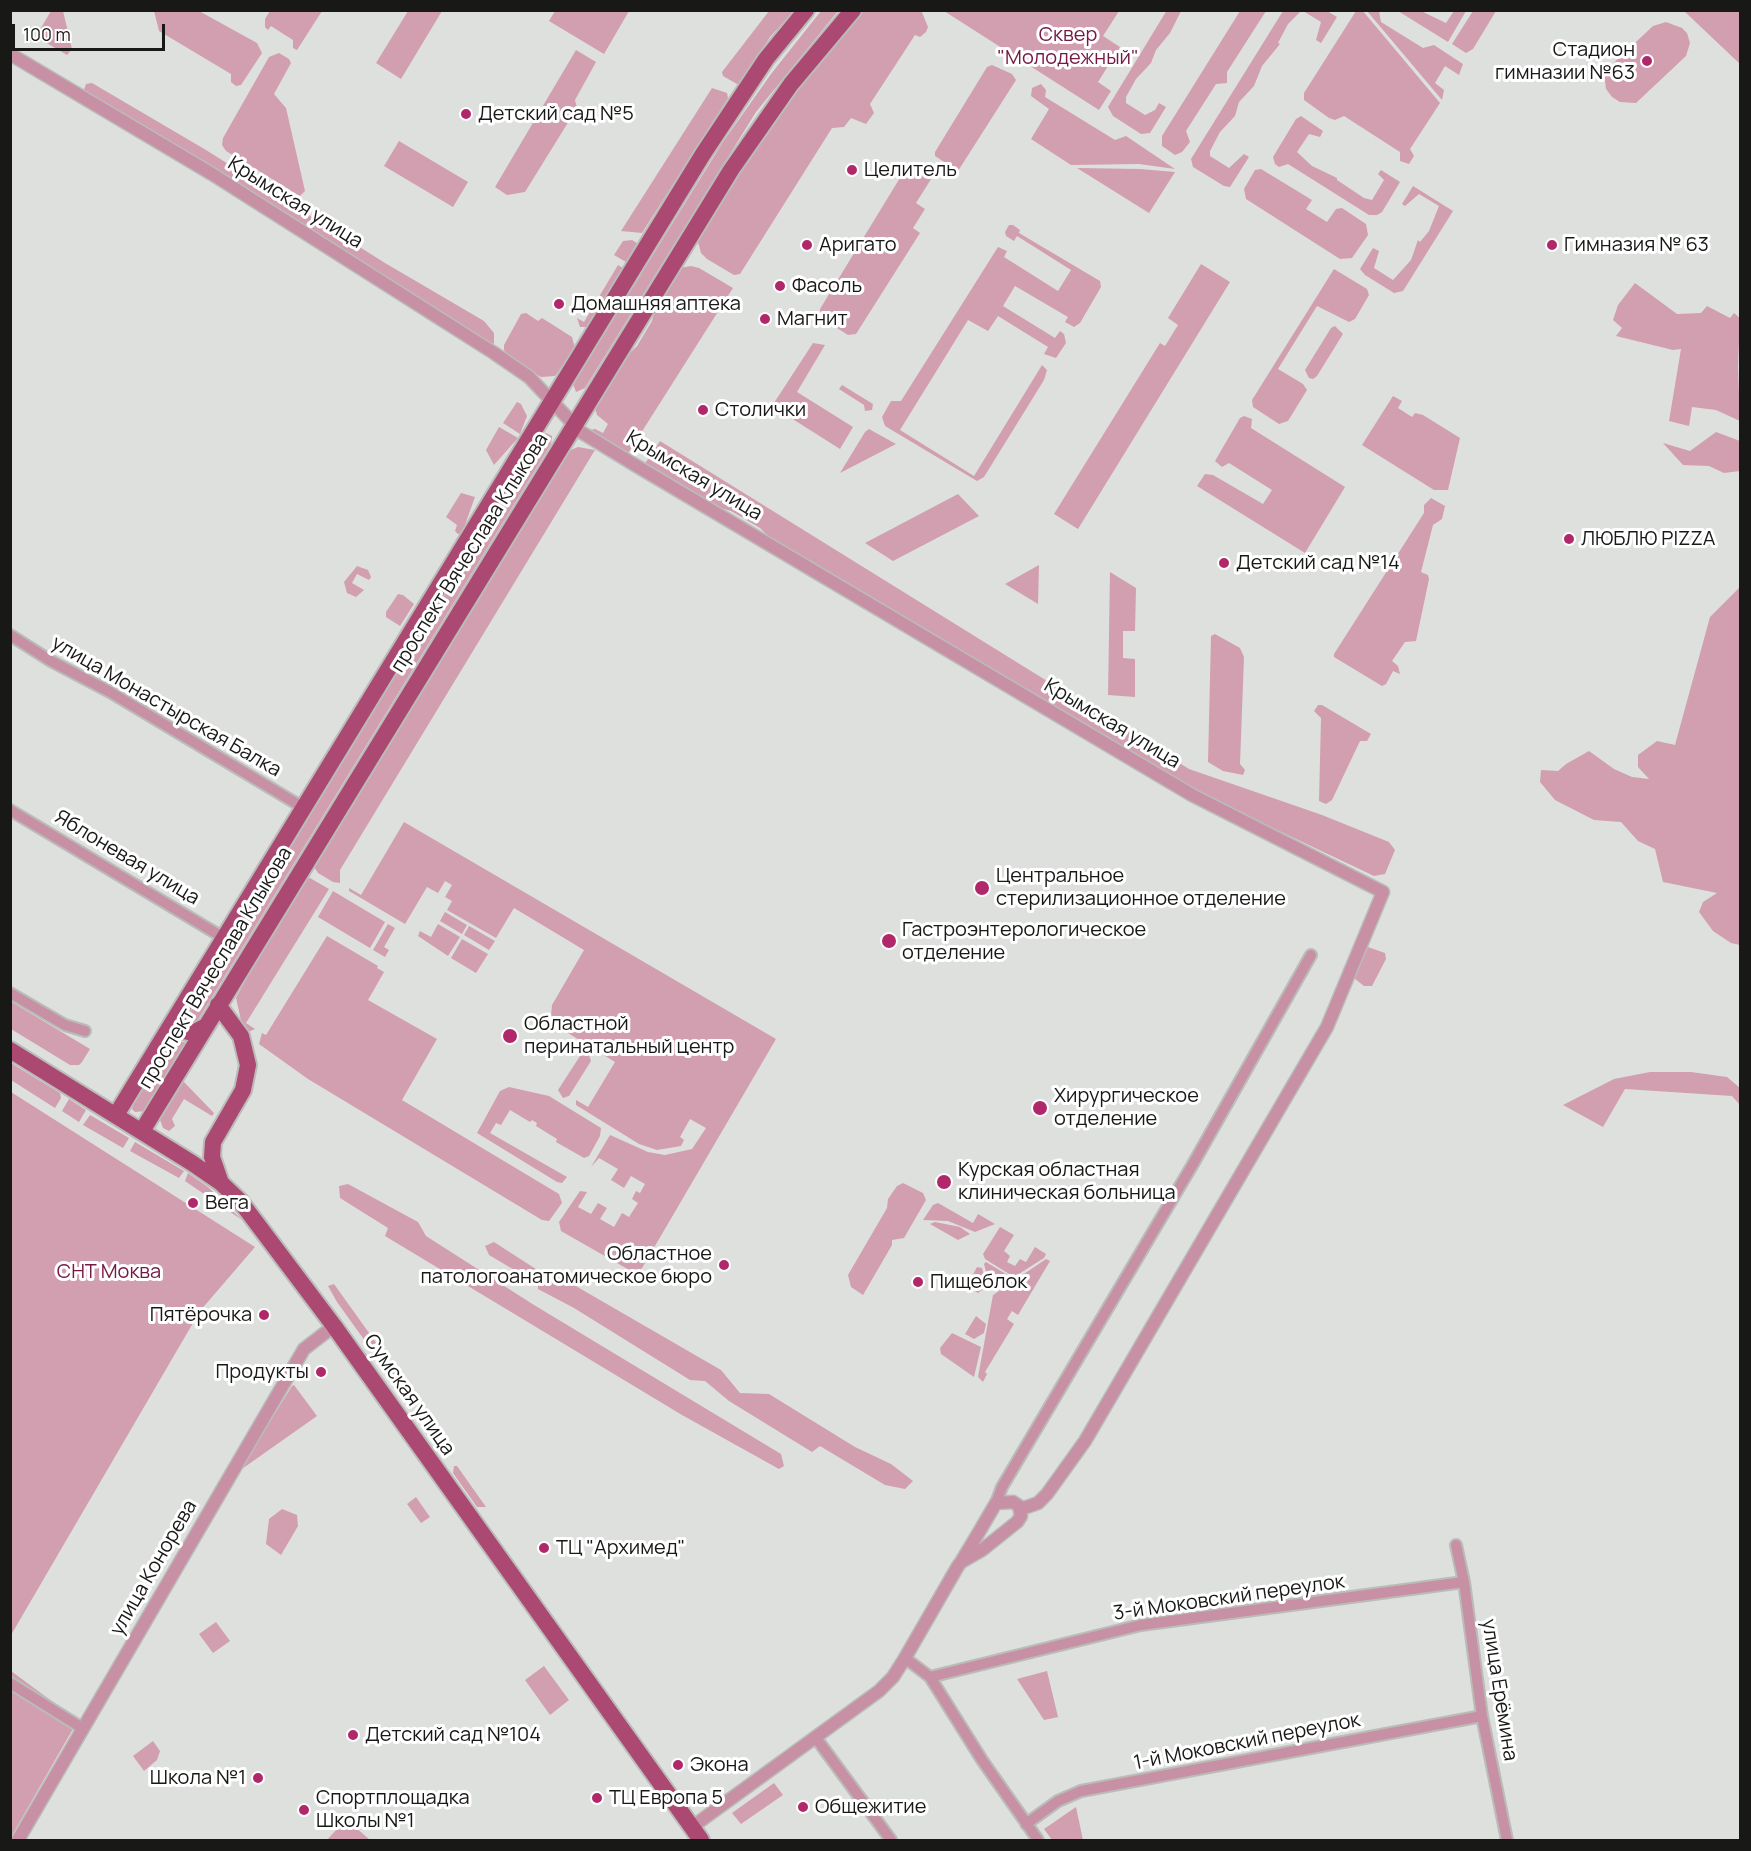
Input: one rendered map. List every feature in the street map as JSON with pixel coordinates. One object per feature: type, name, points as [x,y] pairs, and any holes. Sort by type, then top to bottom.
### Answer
[{"type":"main road","name":"проспект Вячеслава Клыкова","points":[[116,1115],[703,154],[766,59],[806,10]]},
{"type":"main road","name":"проспект Вячеслава Клыкова","points":[[142,1131],[730,170],[765,119],[814,55],[853,10]]},
{"type":"main road","points":[[563,384],[562,397],[571,406],[584,405],[588,400]]},
{"type":"main road","points":[[534,432],[545,425],[554,427],[561,435],[560,447]]},
{"type":"main road","points":[[218,1005],[241,1036],[248,1065],[243,1090],[213,1142],[212,1157],[221,1183]]},
{"type":"main road","points":[[179,1012],[177,1021],[183,1031],[194,1034],[206,1026]]},
{"type":"main road","name":"Сумская улица","points":[[10,1050],[142,1131],[221,1183],[254,1218],[334,1326],[697,1834]]},
{"type":"street","name":"Крымская улица","points":[[10,54],[192,162],[426,308],[529,377],[574,425],[635,465],[1137,764],[1245,823],[1383,892],[1327,1027],[1085,1441],[1047,1494],[1038,1503],[1021,1509]]},
{"type":"street","name":"улица Монастырская Балка","points":[[10,635],[304,808]]},
{"type":"street","name":"Яблоневая улица","points":[[10,810],[224,938]]},
{"type":"street","points":[[697,1834],[816,1738],[879,1691],[893,1677],[1188,1174],[1311,955]]},
{"type":"street","points":[[10,993],[65,1025],[85,1031]]},
{"type":"street","name":"улица Конорева","points":[[18,1840],[304,1348],[334,1326]]},
{"type":"street","points":[[961,1562],[982,1550],[1017,1522],[1021,1516],[1021,1509],[1013,1502],[996,1503]]},
{"type":"street","name":"улица Ерёмина","points":[[1456,1545],[1464,1582],[1482,1716],[1507,1840]]},
{"type":"street","name":"3-й Моковский переулок","points":[[930,1677],[1141,1625],[1464,1582]]},
{"type":"street","points":[[905,1658],[930,1677],[982,1760],[1038,1840]]},
{"type":"street","points":[[10,1683],[82,1728]]},
{"type":"street","name":"1-й Моковский переулок","points":[[1026,1824],[1058,1801],[1081,1791],[1482,1716]]},
{"type":"street","points":[[816,1738],[891,1840]]},
{"type":"green space","points":[[921,10],[928,27],[926,32],[920,37],[915,35],[870,104],[874,113],[866,124],[851,118],[844,127],[832,128],[740,274],[734,275],[707,259],[701,253],[698,242],[699,233],[777,114],[861,11]]},
{"type":"green space","points":[[1167,10],[1181,11],[1170,33],[1156,50],[1151,63],[1136,79],[1126,97],[1126,103],[1145,115],[1155,110],[1159,103],[1166,107],[1150,133],[1141,134],[1113,116],[1108,107]]},
{"type":"green space","points":[[1362,10],[1440,103],[1410,149],[1414,156],[1409,164],[1400,161],[1400,152],[1344,116],[1335,120],[1329,118],[1304,100],[1304,93],[1356,11]]},
{"type":"green space","points":[[51,11],[63,11],[72,49],[67,55],[38,38],[38,33]]},
{"type":"green space","points":[[154,11],[199,11],[257,43],[262,53],[241,85],[236,86],[231,82],[231,74],[159,31]]},
{"type":"green space","points":[[270,11],[322,11],[297,50],[293,48],[293,40],[271,26],[268,30],[265,27],[265,19]]},
{"type":"green space","points":[[408,11],[442,11],[401,79],[376,63]]},
{"type":"green space","points":[[555,11],[629,11],[604,54],[549,21]]},
{"type":"green space","points":[[769,11],[794,11],[770,37],[741,83],[737,84],[723,76],[722,72]]},
{"type":"green space","points":[[821,11],[838,11],[756,112],[585,388],[576,392],[573,384],[723,142],[771,74]]},
{"type":"green space","name":"Сквер \"Молодежный\"","points":[[944,11],[1119,11],[1103,36],[1120,47],[1098,82],[1111,91],[1099,110]]},
{"type":"green space","points":[[1240,11],[1266,11],[1227,72],[1227,83],[1216,84],[1186,131],[1190,142],[1182,152],[1175,155],[1162,146],[1162,136]]},
{"type":"green space","points":[[1283,11],[1301,11],[1288,24],[1278,43],[1280,44],[1262,66],[1254,86],[1239,102],[1235,116],[1220,132],[1210,151],[1210,156],[1229,168],[1244,154],[1249,157],[1230,187],[1224,186],[1193,167],[1191,159]]},
{"type":"green space","points":[[1303,11],[1327,11],[1337,17],[1321,43],[1316,40],[1321,22]]},
{"type":"green space","points":[[1367,11],[1379,11],[1381,22],[1423,48],[1434,45],[1463,64],[1459,75],[1445,66],[1435,83],[1444,90],[1442,100]]},
{"type":"green space","points":[[1398,11],[1421,11],[1446,23],[1454,11],[1466,11],[1448,42]]},
{"type":"green space","points":[[1473,11],[1496,11],[1473,49],[1466,53],[1452,44]]},
{"type":"green space","points":[[1684,11],[1740,11],[1740,64]]},
{"type":"green space","name":"Стадион гимназии №63","points":[[1666,22],[1682,28],[1687,33],[1690,43],[1686,56],[1636,103],[1620,102],[1612,97],[1606,89],[1604,72],[1653,26]]},
{"type":"green space","points":[[576,50],[596,62],[575,100],[577,108],[525,192],[507,195],[495,187]]},
{"type":"green space","points":[[279,53],[291,63],[274,94],[286,108],[305,191],[300,196],[226,151],[222,145],[223,138],[269,57]]},
{"type":"green space","points":[[992,65],[1012,74],[1016,80],[958,171],[935,156],[935,152],[987,67]]},
{"type":"green space","points":[[92,83],[206,150],[385,263],[484,321],[494,333],[494,343],[492,346],[83,93],[86,84]]},
{"type":"green space","points":[[1041,84],[1046,90],[1045,97],[1115,140],[1126,136],[1175,169],[1139,164],[1071,165],[1031,139],[1049,109],[1031,96],[1032,88]]},
{"type":"green space","points":[[712,88],[727,93],[728,98],[642,233],[621,231]]},
{"type":"green space","points":[[1301,116],[1323,131],[1320,137],[1309,134],[1297,152],[1312,166],[1337,178],[1364,198],[1372,200],[1384,180],[1378,174],[1381,170],[1400,182],[1382,212],[1369,215],[1288,164],[1279,167],[1275,164],[1273,157],[1296,119]]},
{"type":"green space","points":[[399,141],[468,182],[453,207],[384,166]]},
{"type":"green space","points":[[913,166],[933,176],[916,203],[925,209],[913,228],[920,233],[856,334],[848,335],[821,318],[820,309],[906,168]]},
{"type":"green space","points":[[1077,168],[1140,169],[1175,172],[1149,213]]},
{"type":"green space","points":[[1261,169],[1312,200],[1306,209],[1327,222],[1336,209],[1342,208],[1366,224],[1368,235],[1352,258],[1340,259],[1246,199],[1244,189],[1255,170]]},
{"type":"green space","points":[[1413,186],[1453,211],[1403,291],[1394,293],[1365,275],[1360,269],[1373,248],[1379,251],[1374,268],[1393,280],[1411,260],[1418,240],[1420,242],[1429,231],[1439,206],[1419,194],[1405,206],[1402,204]]},
{"type":"green space","points":[[1009,225],[1013,225],[1020,230],[1019,233],[1100,281],[1101,287],[1080,323],[1074,327],[1065,322],[1068,317],[1015,286],[1003,306],[1055,338],[1060,331],[1064,334],[1066,343],[1056,358],[1044,354],[1048,347],[998,316],[988,331],[968,320],[900,430],[974,476],[1042,365],[1047,370],[1044,380],[984,477],[977,481],[885,426],[882,417],[891,401],[901,401],[998,247],[1007,251],[1004,257],[1058,291],[1071,270],[1017,236],[1014,241],[1006,236],[1005,232]]},
{"type":"green space","points":[[632,240],[637,243],[626,262],[614,255],[623,241]]},
{"type":"green space","points":[[1201,264],[1230,282],[1078,529],[1054,514],[1160,343],[1165,346],[1178,325],[1168,318]]},
{"type":"green space","points":[[618,265],[623,268],[587,327],[580,327],[577,318],[584,322]]},
{"type":"green space","points":[[691,266],[699,268],[733,288],[627,455],[590,430],[595,429],[603,433],[608,424],[597,415],[595,408],[621,362],[637,346],[652,321],[658,299],[680,268]]},
{"type":"green space","points":[[1334,269],[1367,289],[1369,295],[1355,319],[1349,322],[1317,306],[1278,369],[1303,384],[1307,390],[1288,421],[1279,424],[1253,407],[1252,400]]},
{"type":"green space","points":[[1635,283],[1677,314],[1701,313],[1707,306],[1730,318],[1734,313],[1740,318],[1738,366],[1740,421],[1716,410],[1692,407],[1689,426],[1669,421],[1681,349],[1673,350],[1616,336],[1622,328],[1613,320],[1618,305]]},
{"type":"green space","points":[[526,313],[538,321],[542,318],[572,337],[575,348],[555,376],[541,377],[510,358],[504,350],[504,345],[521,314]]},
{"type":"green space","points":[[1335,326],[1343,334],[1317,376],[1313,379],[1309,378],[1305,370],[1331,328]]},
{"type":"green space","points":[[813,343],[825,345],[797,392],[853,427],[840,449],[772,406]]},
{"type":"green space","points":[[842,385],[873,404],[872,410],[865,411],[864,405],[839,389]]},
{"type":"green space","points":[[1393,396],[1402,401],[1398,408],[1412,417],[1415,413],[1423,415],[1460,438],[1448,490],[1434,490],[1362,445]]},
{"type":"green space","points":[[517,402],[521,404],[527,416],[520,434],[503,423]]},
{"type":"green space","points":[[1244,416],[1252,419],[1251,428],[1345,487],[1305,553],[1197,486],[1205,474],[1213,475],[1263,504],[1272,490],[1229,463],[1222,467],[1215,461],[1240,418]]},
{"type":"green space","points":[[499,427],[518,438],[494,465],[486,450]]},
{"type":"green space","points":[[869,429],[896,444],[840,473],[865,432]]},
{"type":"green space","points":[[1716,432],[1740,441],[1740,471],[1724,473],[1709,466],[1683,465],[1663,443],[1690,451]]},
{"type":"green space","points":[[546,433],[552,436],[551,444],[196,1023],[188,1027],[185,1018],[187,1014],[541,436]]},
{"type":"green space","points":[[660,441],[1189,769],[1322,815],[1389,842],[1395,850],[1385,874],[1374,876],[1197,792],[775,543],[760,528],[731,511],[710,505],[644,465]]},
{"type":"green space","points":[[578,447],[595,450],[340,870],[340,883],[333,882],[318,873],[314,867],[566,452]]},
{"type":"green space","points":[[461,493],[475,497],[462,533],[458,534],[455,531],[457,525],[446,517]]},
{"type":"green space","points":[[958,494],[979,516],[893,561],[865,543]]},
{"type":"green space","points":[[1431,498],[1445,506],[1442,519],[1433,525],[1421,572],[1428,575],[1429,579],[1416,641],[1405,642],[1392,661],[1398,666],[1400,674],[1393,671],[1386,684],[1382,686],[1334,657],[1334,654],[1424,513],[1424,505]]},
{"type":"green space","points":[[1039,565],[1038,604],[1005,584]]},
{"type":"green space","points":[[357,566],[368,570],[371,577],[369,580],[357,574],[352,583],[364,590],[356,597],[347,593],[344,582]]},
{"type":"green space","points":[[1110,572],[1136,588],[1135,631],[1123,631],[1123,658],[1135,659],[1135,697],[1108,695]]},
{"type":"green space","points":[[1740,587],[1740,945],[1731,943],[1713,931],[1699,912],[1703,902],[1717,893],[1663,882],[1655,849],[1638,841],[1621,822],[1594,820],[1555,800],[1540,782],[1541,770],[1558,771],[1589,751],[1614,769],[1632,777],[1649,779],[1638,767],[1638,755],[1657,741],[1675,745],[1710,617]]},
{"type":"green space","points":[[398,594],[403,595],[414,604],[400,626],[386,617],[386,612]]},
{"type":"green space","points":[[1215,634],[1240,648],[1244,657],[1240,764],[1245,770],[1243,775],[1223,771],[1208,762],[1211,636]]},
{"type":"green space","points":[[1318,705],[1322,705],[1371,734],[1367,741],[1360,741],[1332,800],[1326,804],[1319,801],[1321,718],[1314,711]]},
{"type":"green space","points":[[404,822],[776,1039],[638,1275],[561,1231],[559,1222],[580,1191],[587,1192],[578,1207],[591,1214],[598,1203],[607,1208],[600,1219],[614,1227],[622,1213],[629,1217],[638,1203],[632,1199],[636,1191],[640,1193],[645,1184],[631,1176],[624,1188],[611,1180],[618,1169],[599,1158],[591,1167],[610,1135],[648,1152],[665,1155],[692,1149],[706,1128],[690,1119],[680,1137],[684,1140],[681,1146],[657,1150],[639,1144],[576,1105],[576,1100],[588,1107],[615,1062],[560,1028],[551,1017],[552,1005],[584,950],[514,908],[496,938],[447,910],[452,901],[445,897],[452,885],[445,881],[438,893],[427,887],[405,924],[349,891],[349,888],[361,895]]},
{"type":"green space","points":[[310,878],[329,889],[246,1023],[255,1029],[244,1034],[236,998],[279,919],[304,879]]},
{"type":"green space","points":[[333,891],[385,922],[370,948],[318,917]]},
{"type":"green space","points":[[445,912],[467,925],[462,934],[440,921]]},
{"type":"green space","points":[[388,924],[395,928],[384,947],[389,950],[385,957],[373,950]]},
{"type":"green space","points":[[438,924],[460,937],[448,956],[418,936],[420,931],[431,937]]},
{"type":"green space","points":[[469,926],[495,941],[489,950],[464,935]]},
{"type":"green space","points":[[327,936],[378,966],[377,968],[384,972],[368,1000],[437,1039],[402,1100],[559,1194],[562,1203],[549,1221],[542,1220],[308,1079],[259,1044],[262,1033],[266,1035]]},
{"type":"green space","points":[[462,939],[488,954],[476,973],[451,958]]},
{"type":"green space","points":[[1368,947],[1385,953],[1386,959],[1372,986],[1364,986],[1354,978]]},
{"type":"green space","points":[[10,1001],[90,1049],[82,1062],[79,1065],[70,1065],[11,1029]]},
{"type":"green space","points":[[175,1033],[182,1042],[190,1042],[147,1111],[135,1112],[132,1109],[135,1100]]},
{"type":"green space","points":[[582,1053],[589,1055],[591,1061],[569,1096],[563,1098],[558,1090]]},
{"type":"green space","points":[[11,1063],[60,1093],[61,1098],[55,1108],[11,1080]]},
{"type":"green space","points":[[1650,1072],[1691,1072],[1727,1077],[1740,1088],[1740,1105],[1732,1096],[1625,1089],[1603,1127],[1563,1105],[1614,1079]]},
{"type":"green space","points":[[183,1081],[214,1113],[212,1116],[184,1099],[172,1119],[175,1126],[169,1131],[163,1128],[159,1117],[171,1094]]},
{"type":"green space","points":[[509,1087],[549,1096],[601,1128],[600,1136],[589,1156],[584,1158],[556,1142],[557,1139],[536,1126],[537,1123],[532,1120],[530,1122],[510,1110],[501,1125],[496,1123],[490,1133],[567,1177],[562,1183],[477,1133],[500,1091]]},
{"type":"green space","name":"СНТ Моква","points":[[11,1092],[255,1247],[200,1311],[11,1635]]},
{"type":"green space","points":[[69,1099],[86,1110],[79,1122],[62,1111]]},
{"type":"green space","points":[[90,1115],[129,1138],[123,1148],[83,1125]]},
{"type":"green space","points":[[135,1142],[184,1171],[179,1178],[130,1151]]},
{"type":"green space","points":[[188,1173],[208,1187],[242,1220],[185,1181]]},
{"type":"green space","points":[[903,1183],[923,1193],[926,1200],[904,1238],[892,1240],[892,1245],[863,1295],[851,1287],[848,1275],[887,1208],[888,1199],[897,1186]]},
{"type":"green space","points":[[348,1184],[418,1222],[426,1236],[534,1305],[781,1454],[784,1466],[779,1469],[682,1415],[385,1236],[388,1228],[340,1198],[339,1186]]},
{"type":"green space","points":[[938,1203],[973,1223],[978,1214],[995,1224],[975,1232],[948,1221],[923,1220],[933,1205]]},
{"type":"green space","points":[[935,1222],[960,1227],[970,1234],[958,1240],[930,1224]]},
{"type":"green space","points":[[1000,1227],[1014,1235],[1004,1251],[1010,1256],[1007,1262],[1015,1266],[1020,1259],[1026,1262],[1035,1247],[1046,1254],[1044,1258],[1014,1277],[985,1259],[983,1254]]},
{"type":"green space","points":[[494,1242],[542,1273],[555,1274],[721,1370],[740,1393],[769,1394],[855,1447],[891,1464],[913,1481],[905,1489],[885,1485],[820,1446],[812,1452],[729,1401],[705,1381],[690,1380],[574,1308],[538,1289],[538,1284],[489,1255],[485,1246]]},
{"type":"green space","points":[[1046,1259],[1050,1261],[1018,1315],[1012,1311],[1007,1319],[1014,1324],[985,1372],[987,1374],[983,1382],[978,1377],[993,1295]]},
{"type":"green space","points":[[986,1262],[1011,1277],[1011,1280],[991,1290],[984,1264]]},
{"type":"green space","points":[[977,1267],[982,1268],[987,1286],[978,1293],[967,1286]]},
{"type":"green space","points":[[334,1284],[412,1393],[406,1398],[337,1302],[328,1286]]},
{"type":"green space","points":[[976,1316],[986,1324],[984,1333],[974,1339],[965,1334]]},
{"type":"green space","points":[[952,1333],[981,1347],[974,1377],[941,1354],[940,1348]]},
{"type":"green space","points":[[294,1385],[317,1416],[239,1471],[292,1386]]},
{"type":"green space","points":[[454,1466],[457,1466],[486,1507],[477,1507],[453,1473]]},
{"type":"green space","points":[[416,1497],[430,1517],[421,1523],[407,1504]]},
{"type":"green space","points":[[282,1509],[297,1515],[298,1526],[281,1555],[266,1544],[269,1519]]},
{"type":"green space","points":[[216,1622],[230,1641],[213,1653],[199,1634]]},
{"type":"green space","points":[[544,1666],[569,1700],[550,1715],[525,1680]]},
{"type":"green space","points":[[11,1671],[80,1722],[74,1727],[11,1837]]},
{"type":"green space","points":[[1047,1671],[1058,1717],[1044,1720],[1017,1679]]},
{"type":"green space","points":[[153,1741],[160,1751],[157,1760],[144,1771],[133,1756]]},
{"type":"green space","points":[[774,1783],[783,1795],[741,1824],[732,1813]]},
{"type":"green space","points":[[1076,1807],[1083,1840],[1052,1840],[1044,1829]]},
{"type":"green space","points":[[346,1819],[370,1840],[327,1840]]},
{"type":"place","name":"Стадион гимназии №63","points":[[1647,61]]},
{"type":"place","name":"Детский сад №5","points":[[466,114]]},
{"type":"place","name":"Целитель","points":[[852,170]]},
{"type":"place","name":"Аригато","points":[[807,245]]},
{"type":"place","name":"Гимназия № 63","points":[[1552,245]]},
{"type":"place","name":"Фасоль","points":[[780,286]]},
{"type":"place","name":"Домашняя аптека","points":[[559,304]]},
{"type":"place","name":"Магнит","points":[[765,319]]},
{"type":"place","name":"Столички","points":[[703,410]]},
{"type":"place","name":"ЛЮБЛЮ PIZZA","points":[[1569,539]]},
{"type":"place","name":"Детский сад №14","points":[[1224,563]]},
{"type":"place","name":"Центральное стерилизационное отделение","points":[[982,888]]},
{"type":"place","name":"Гастроэнтерологическое отделение","points":[[889,941]]},
{"type":"place","name":"Областной перинатальный центр","points":[[510,1036]]},
{"type":"place","name":"Хирургическое отделение","points":[[1040,1108]]},
{"type":"place","name":"Курская областная клиническая больница","points":[[944,1182]]},
{"type":"place","name":"Вега","points":[[193,1203]]},
{"type":"place","name":"Областное патологоанатомическое бюро","points":[[724,1265]]},
{"type":"place","name":"Пищеблок","points":[[918,1282]]},
{"type":"place","name":"Пятёрочка","points":[[264,1315]]},
{"type":"place","name":"Продукты","points":[[321,1372]]},
{"type":"place","name":"ТЦ \"Архимед\"","points":[[544,1548]]},
{"type":"place","name":"Детский сад №104","points":[[353,1735]]},
{"type":"place","name":"Экона","points":[[678,1765]]},
{"type":"place","name":"Школа №1","points":[[258,1778]]},
{"type":"place","name":"ТЦ Европа 5","points":[[597,1798]]},
{"type":"place","name":"Общежитие","points":[[803,1807]]},
{"type":"place","name":"Спортплощадка Школы №1","points":[[304,1810]]}]
